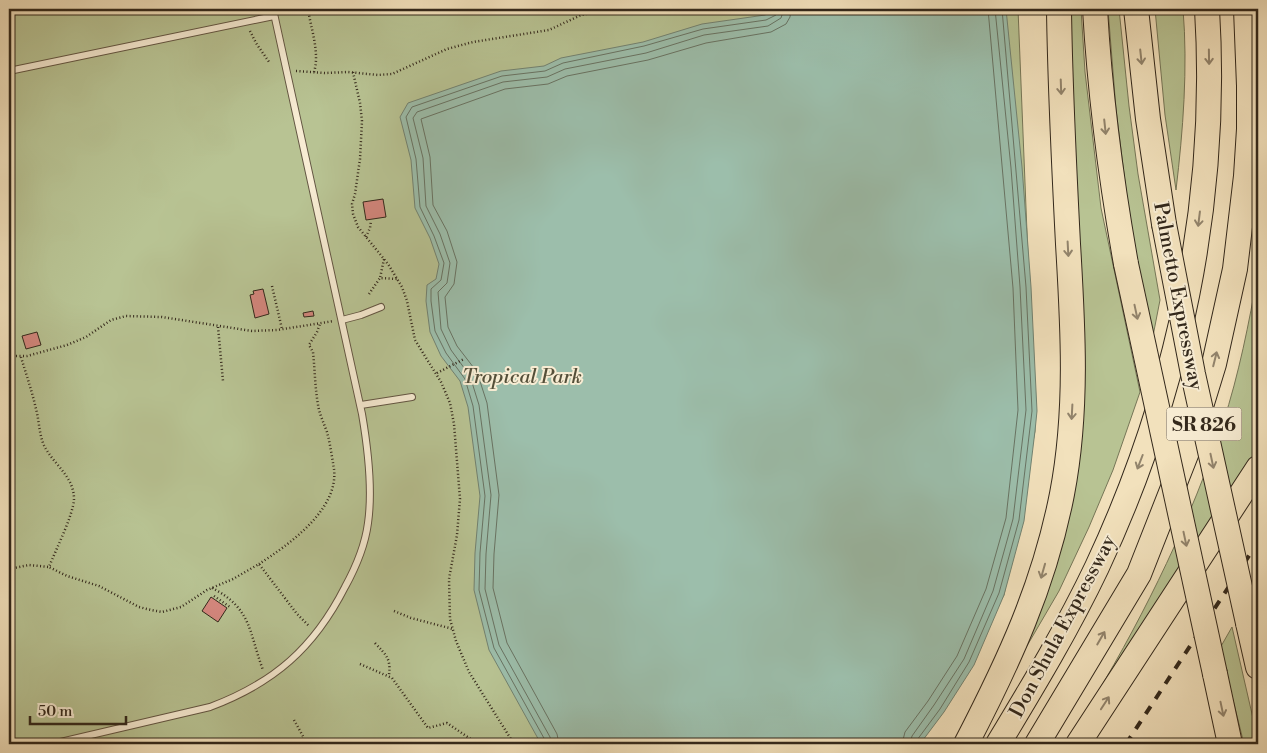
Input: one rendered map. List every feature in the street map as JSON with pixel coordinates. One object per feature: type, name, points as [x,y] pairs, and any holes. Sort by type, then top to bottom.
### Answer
[{"type":"highway","points":[[966,744],[1021,632],[1041,579],[1055,526],[1068,458],[1072,411],[1073,349],[1062,134],[1058,9]]},
{"type":"highway","points":[[1095,9],[1105,130],[1114,199],[1126,264],[1230,744]]},
{"type":"highway","name":"Palmetto Expressway","points":[[1136,9],[1148,119],[1164,224],[1193,374],[1258,667]]},
{"type":"highway","name":"Don Shula Expressway","points":[[998,744],[1060,638],[1098,566],[1146,448],[1171,369],[1179,339],[1191,276],[1205,170],[1209,75],[1207,9]]},
{"type":"highway","name":"Don Shula Expressway","points":[[1037,744],[1139,574],[1187,452],[1214,364],[1235,269],[1246,176],[1249,129],[1246,9]]},
{"type":"highway","points":[[1078,744],[1258,468]]},
{"type":"lane","points":[[52,744],[190,712],[221,702],[246,690],[272,674],[307,646],[322,627],[345,588],[357,562],[367,530],[369,482],[366,436],[361,405],[272,9]]},
{"type":"lane","points":[[9,71],[274,16]]},
{"type":"lane","points":[[342,320],[381,307]]},
{"type":"lane","points":[[361,405],[412,397]]},
{"type":"path","points":[[308,9],[315,50],[316,64],[314,72]]},
{"type":"path","points":[[294,71],[392,74],[447,49],[473,42],[549,30],[590,10],[610,9]]},
{"type":"path","points":[[250,29],[256,43],[269,62]]},
{"type":"path","points":[[353,72],[362,120],[360,159],[352,208],[356,222],[398,279],[407,301],[417,344],[446,392],[452,412],[460,488],[457,535],[449,586],[450,613],[453,629],[469,672],[514,744]]},
{"type":"path","points":[[366,237],[371,221]]},
{"type":"path","points":[[369,294],[380,278],[384,259]]},
{"type":"path","points":[[380,278],[398,279]]},
{"type":"path","points":[[272,286],[282,329]]},
{"type":"path","points":[[9,356],[21,357],[73,342],[86,337],[111,320],[126,316],[162,317],[252,332],[342,320]]},
{"type":"path","points":[[9,569],[29,564],[49,567],[68,576],[99,586],[139,606],[156,611],[168,611],[181,607],[212,588],[259,564],[290,542],[316,517],[328,500],[334,472],[327,434],[319,412],[313,352],[309,345],[320,324]]},
{"type":"path","points":[[218,327],[223,381]]},
{"type":"path","points":[[21,357],[35,404],[43,443],[51,457],[70,480],[74,492],[74,502],[70,517],[49,567]]},
{"type":"path","points":[[436,373],[464,359]]},
{"type":"path","points":[[259,564],[297,614],[312,628]]},
{"type":"path","points":[[212,588],[223,593],[234,602],[248,622],[263,671]]},
{"type":"path","points":[[217,590],[213,596],[230,607]]},
{"type":"path","points":[[218,600],[223,593]]},
{"type":"path","points":[[394,611],[411,618],[453,629]]},
{"type":"path","points":[[374,643],[388,658],[390,664],[389,675]]},
{"type":"path","points":[[360,664],[389,675],[428,728],[447,723],[476,744]]},
{"type":"path","points":[[294,720],[304,738],[298,744]]},
{"type":"green space","name":"Tropical Park","points":[[9,9],[1018,9],[1035,431],[1004,595],[920,744],[9,744]]},
{"type":"green space","points":[[1070,9],[1081,9],[1085,72],[1101,208],[1140,392],[1113,470],[1089,527],[1059,591],[1024,651],[1068,500]]},
{"type":"green space","points":[[1108,9],[1119,9],[1138,174],[1160,300],[1153,336],[1131,231],[1116,109]]},
{"type":"green space","points":[[1155,9],[1183,9],[1185,54],[1184,100],[1176,190],[1165,115]]},
{"type":"green space","points":[[1258,272],[1258,455],[1095,697],[1150,597],[1197,494],[1229,405],[1239,367]]},
{"type":"green space","points":[[1232,627],[1258,744],[1244,744],[1220,648]]},
{"type":"water","points":[[777,9],[1006,9],[1022,167],[1031,287],[1037,411],[1024,521],[1004,595],[974,665],[944,712],[920,744],[541,744],[489,650],[474,590],[480,496],[468,407],[460,381],[441,356],[430,332],[426,301],[427,285],[436,279],[439,264],[430,238],[415,208],[411,160],[400,117],[408,103],[501,71],[544,66],[561,58],[643,42],[702,24],[765,15]]},
{"type":"building","points":[[383,199],[386,217],[366,220],[363,202]]},
{"type":"building","points":[[263,289],[269,314],[255,318],[250,295],[254,294],[253,291]]},
{"type":"building","points":[[313,311],[314,316],[304,317],[303,313]]},
{"type":"building","points":[[37,332],[41,345],[26,349],[22,336]]},
{"type":"building","points":[[211,597],[227,608],[218,622],[202,611]]},
{"type":"railway","points":[[1126,744],[1258,542]]}]
